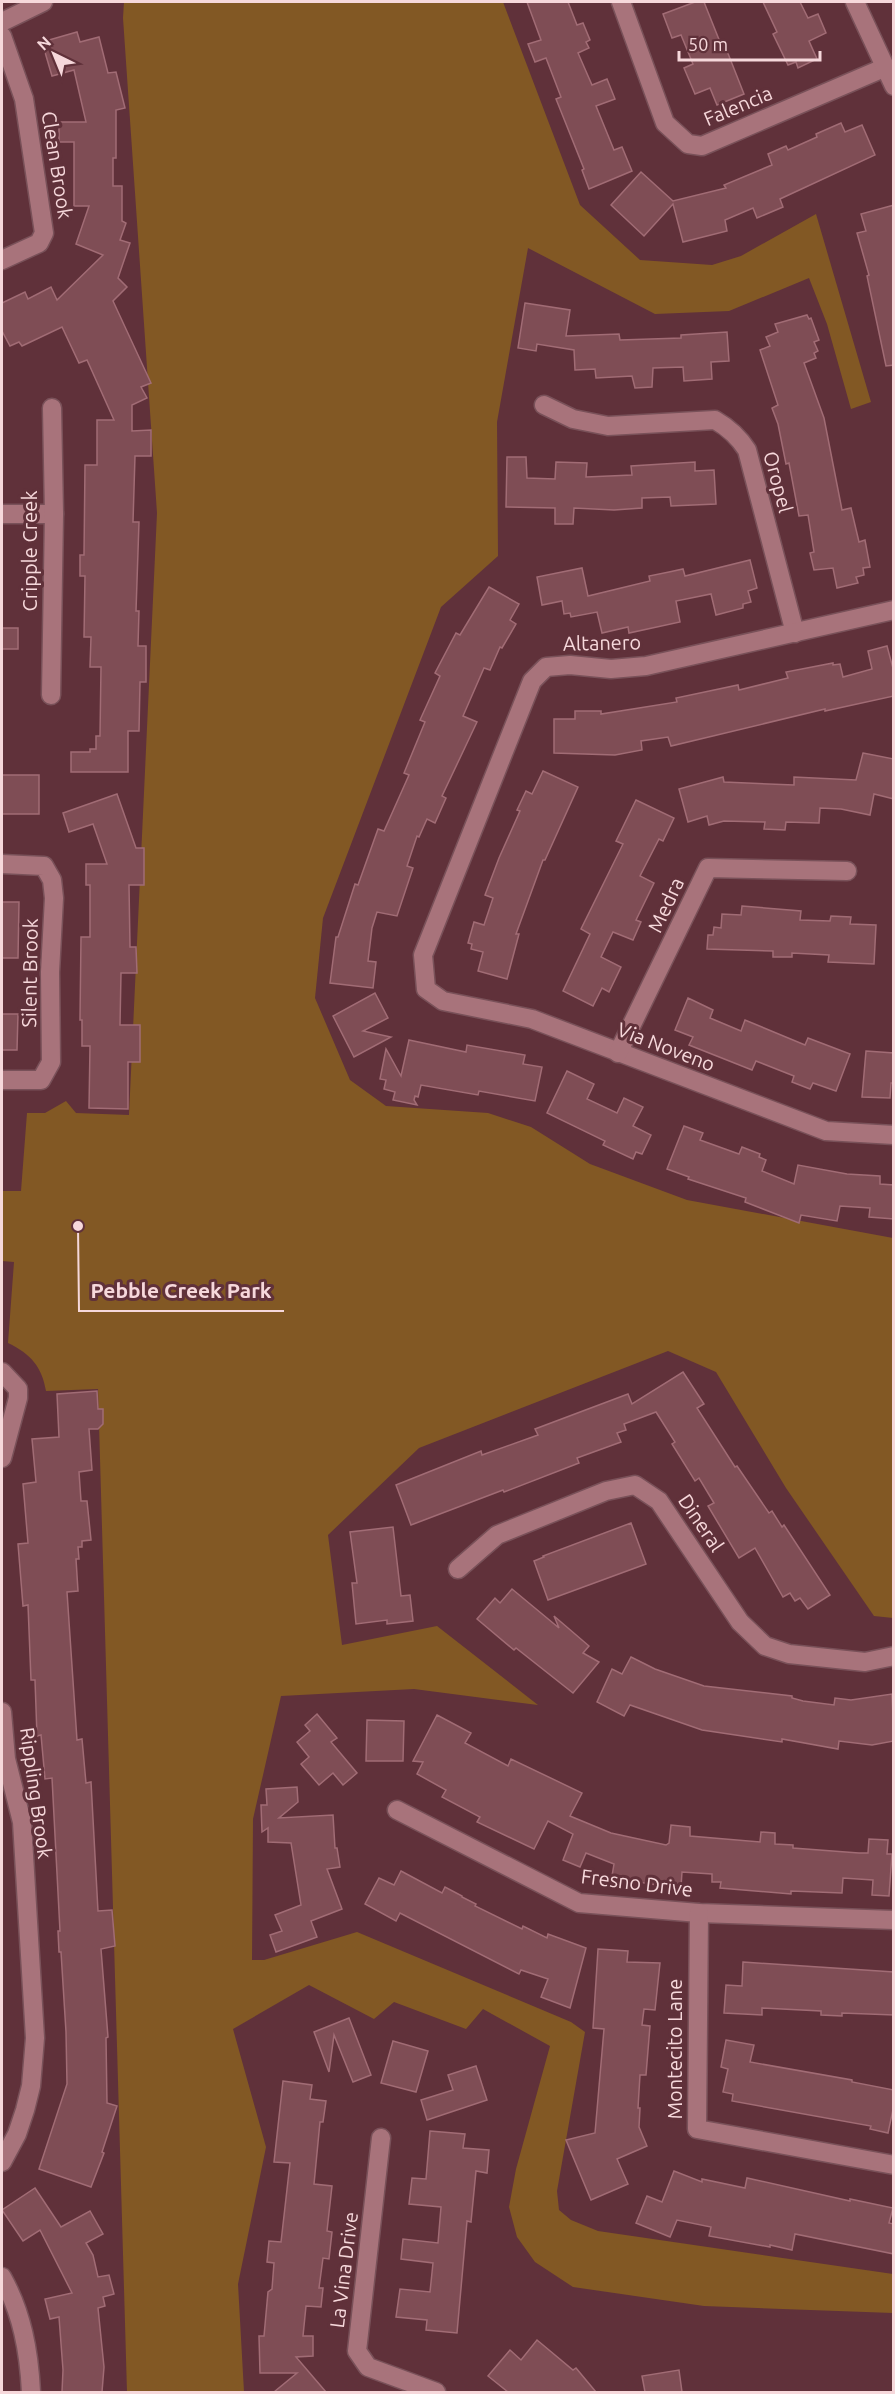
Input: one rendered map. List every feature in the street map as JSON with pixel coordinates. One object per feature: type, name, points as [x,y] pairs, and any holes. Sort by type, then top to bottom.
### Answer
[{"type":"street","points":[[2,22],[43,2]]},
{"type":"street","name":"Falencia","points":[[621,2],[665,123],[688,144],[702,146],[886,67]]},
{"type":"street","points":[[855,2],[894,86]]},
{"type":"street","name":"Clean Brook","points":[[2,36],[24,99],[44,233],[39,243],[2,261]]},
{"type":"street","name":"Oropel","points":[[544,405],[573,419],[608,426],[715,420],[729,428],[747,450],[795,633]]},
{"type":"street","name":"Cripple Creek","points":[[51,695],[54,514],[52,408]]},
{"type":"street","points":[[2,514],[54,514]]},
{"type":"street","name":"Altanero","points":[[426,989],[423,955],[532,681],[546,667],[570,665],[610,669],[646,666],[894,610]]},
{"type":"street","name":"Silent Brook","points":[[2,864],[44,866],[52,880],[54,898],[51,1062],[41,1080],[2,1080]]},
{"type":"street","name":"Medra","points":[[618,1053],[708,868],[847,871]]},
{"type":"street","name":"Via Noveno","points":[[426,989],[443,1001],[532,1019],[826,1131],[894,1135]]},
{"type":"street","points":[[2,1458],[18,1398],[18,1389],[7,1377]]},
{"type":"street","name":"Dineral","points":[[458,1569],[497,1535],[606,1491],[635,1485],[659,1501],[740,1622],[765,1646],[789,1654],[865,1662],[894,1656]]},
{"type":"street","name":"Rippling Brook","points":[[2,1712],[6,1759],[22,1822],[35,2038],[31,2086],[25,2110],[17,2134],[2,2162]]},
{"type":"street","name":"Fresno Drive","points":[[397,1810],[579,1903],[699,1913],[894,1920]]},
{"type":"street","name":"Montecito Lane","points":[[699,1913],[697,2129],[894,2165]]},
{"type":"street","name":"La Vina Drive","points":[[381,2138],[357,2351],[368,2367],[436,2392]]},
{"type":"street","points":[[2,2277],[25,2334],[31,2392]]},
{"type":"shaded area","points":[[124,2],[503,2],[580,205],[640,260],[712,265],[741,256],[816,214],[871,402],[851,409],[827,324],[809,278],[729,311],[655,314],[528,248],[497,422],[498,556],[441,607],[323,918],[315,998],[350,1080],[386,1106],[488,1113],[531,1127],[590,1164],[687,1200],[893,1238],[893,1618],[874,1616],[786,1488],[716,1372],[668,1351],[419,1448],[328,1535],[342,1645],[437,1626],[538,1705],[414,1689],[281,1696],[253,1819],[252,1960],[264,1960],[357,1932],[571,2022],[585,2032],[557,2191],[559,2210],[571,2220],[598,2231],[893,2274],[893,2313],[704,2306],[573,2287],[535,2262],[517,2237],[509,2207],[516,2169],[550,2046],[483,2009],[466,2029],[394,2002],[374,2019],[309,1985],[233,2029],[266,2147],[238,2284],[244,2392],[127,2392],[98,1389],[46,1391],[42,1375],[34,1362],[8,1343],[14,1262],[2,1261],[2,1191],[21,1191],[27,1113],[45,1113],[66,1101],[76,1113],[129,1115],[157,513],[123,18]]},
{"type":"building","points":[[527,2],[568,2],[577,25],[583,23],[590,40],[586,42],[589,48],[578,53],[592,85],[607,79],[615,99],[596,106],[614,150],[622,147],[632,171],[589,189],[582,170],[584,169],[556,99],[561,97],[546,58],[535,62],[528,44],[541,40]]},
{"type":"building","points":[[695,2],[704,2],[744,94],[717,105],[710,88],[695,94],[684,68],[693,64],[681,35],[672,38],[663,14]]},
{"type":"building","points":[[763,2],[800,2],[808,18],[818,14],[826,33],[809,41],[817,59],[798,68],[796,62],[788,65],[773,34],[777,32]]},
{"type":"building","points":[[77,32],[80,42],[99,37],[108,73],[116,72],[125,108],[116,110],[116,158],[113,158],[113,186],[122,186],[122,221],[126,223],[120,240],[130,243],[118,278],[127,287],[113,301],[151,383],[141,387],[147,398],[132,405],[132,431],[151,430],[151,456],[135,456],[133,522],[139,522],[136,611],[139,611],[138,646],[146,646],[146,682],[140,682],[139,731],[128,731],[128,772],[71,772],[71,752],[90,752],[90,749],[96,749],[96,736],[100,736],[101,667],[90,667],[91,637],[84,637],[85,576],[80,576],[80,555],[84,555],[85,465],[97,465],[97,420],[114,420],[87,360],[79,363],[62,327],[22,346],[19,342],[10,346],[2,331],[2,303],[25,292],[28,299],[51,287],[57,300],[103,255],[76,244],[89,206],[74,206],[74,142],[59,142],[59,122],[86,122],[74,70],[52,76],[42,42]]},
{"type":"building","points":[[841,123],[845,132],[862,125],[875,155],[780,199],[783,207],[757,218],[753,208],[725,220],[727,231],[683,242],[673,204],[644,236],[611,205],[641,172],[673,201],[726,188],[724,185],[772,165],[768,154],[786,146],[788,150]]},
{"type":"building","points":[[894,205],[894,365],[886,366],[867,276],[869,275],[857,233],[866,231],[861,214]]},
{"type":"building","points":[[525,303],[570,310],[566,336],[619,334],[620,340],[681,338],[681,335],[727,332],[729,361],[711,362],[712,379],[684,381],[683,367],[653,368],[652,387],[635,388],[632,376],[596,378],[595,369],[575,370],[574,350],[537,344],[536,351],[518,348]]},
{"type":"building","points":[[807,315],[809,319],[811,318],[819,340],[814,342],[818,351],[814,353],[816,358],[804,363],[824,418],[842,510],[851,508],[859,542],[865,540],[870,567],[863,568],[864,575],[856,577],[858,583],[837,588],[833,568],[814,570],[810,553],[814,552],[808,515],[799,516],[789,463],[786,464],[778,424],[772,408],[778,405],[760,350],[770,346],[766,337],[778,332],[775,324]]},
{"type":"building","points":[[507,457],[526,457],[527,478],[555,479],[556,462],[587,463],[586,477],[632,475],[631,466],[695,462],[695,471],[714,470],[716,504],[671,506],[670,497],[642,498],[642,508],[614,510],[574,508],[573,524],[555,524],[555,508],[506,507]]},
{"type":"building","points":[[750,560],[757,588],[748,591],[751,602],[743,604],[743,608],[716,615],[711,594],[676,601],[680,622],[629,633],[628,627],[602,633],[597,612],[571,617],[570,613],[564,614],[562,601],[542,605],[537,577],[582,568],[588,596],[650,581],[649,576],[683,569],[685,576]]},
{"type":"building","points":[[489,587],[519,604],[510,620],[516,624],[502,648],[500,647],[490,670],[484,668],[463,716],[477,722],[442,796],[446,798],[435,823],[427,819],[419,837],[417,836],[407,866],[413,868],[397,916],[377,912],[372,928],[368,961],[376,962],[373,988],[330,983],[336,937],[338,937],[355,884],[358,885],[378,829],[384,831],[409,775],[404,773],[425,722],[420,720],[440,676],[435,673],[456,633],[460,635]]},
{"type":"building","points":[[2,628],[18,628],[18,649],[2,649]]},
{"type":"building","points":[[887,646],[894,672],[894,696],[825,711],[825,709],[671,746],[668,737],[641,741],[642,750],[615,755],[554,753],[554,719],[575,719],[575,711],[601,711],[601,714],[677,702],[676,698],[738,685],[739,690],[788,678],[786,672],[833,663],[833,665],[840,664],[843,677],[872,669],[868,651]]},
{"type":"building","points":[[863,753],[894,759],[894,799],[874,794],[870,815],[841,809],[820,808],[819,823],[786,822],[785,830],[764,829],[765,822],[724,821],[709,825],[707,816],[688,822],[679,789],[723,777],[724,782],[794,785],[794,777],[856,780]]},
{"type":"building","points":[[543,771],[578,787],[545,860],[543,860],[516,934],[519,934],[507,979],[478,971],[483,952],[471,949],[472,944],[468,943],[474,922],[484,925],[493,898],[485,895],[520,811],[517,810],[526,791],[532,794]]},
{"type":"building","points":[[2,775],[39,775],[39,814],[2,814]]},
{"type":"building","points":[[117,794],[136,848],[144,848],[144,885],[129,885],[130,947],[136,947],[137,973],[121,973],[120,1025],[140,1025],[140,1062],[128,1062],[128,1109],[89,1108],[90,1046],[82,1046],[82,1020],[80,1020],[81,937],[90,937],[90,885],[86,885],[86,864],[107,864],[93,824],[69,832],[63,813]]},
{"type":"building","points":[[636,800],[674,818],[663,841],[659,839],[640,876],[654,883],[636,920],[641,922],[633,940],[613,932],[601,957],[621,967],[609,992],[602,988],[593,1006],[563,991],[590,934],[581,929],[623,844],[616,841]]},
{"type":"building","points":[[2,902],[19,902],[18,958],[2,958]]},
{"type":"building","points":[[742,906],[801,911],[800,920],[830,921],[831,916],[851,917],[850,924],[876,925],[874,964],[828,962],[829,955],[792,953],[792,957],[773,957],[773,951],[707,949],[708,935],[713,935],[714,927],[721,928],[722,914],[741,915]]},
{"type":"building","points":[[375,993],[388,1018],[363,1031],[391,1037],[354,1057],[333,1016]]},
{"type":"building","points":[[688,998],[713,1010],[710,1018],[741,1031],[745,1020],[805,1045],[808,1038],[850,1054],[836,1091],[813,1083],[810,1089],[792,1082],[794,1076],[756,1061],[752,1070],[689,1045],[693,1037],[675,1030]]},
{"type":"building","points":[[2,1014],[18,1014],[17,1050],[2,1050]]},
{"type":"building","points":[[409,1040],[466,1052],[467,1045],[525,1055],[523,1064],[542,1067],[535,1101],[479,1091],[478,1095],[421,1085],[418,1097],[415,1096],[414,1100],[417,1105],[393,1100],[395,1092],[384,1089],[386,1080],[380,1079],[386,1049],[401,1076]]},
{"type":"building","points":[[866,1051],[894,1053],[894,1083],[891,1083],[890,1098],[862,1097]]},
{"type":"building","points":[[567,1071],[594,1084],[587,1099],[617,1113],[624,1098],[643,1107],[633,1126],[651,1135],[642,1154],[636,1152],[633,1159],[603,1145],[605,1141],[547,1113]]},
{"type":"building","points":[[684,1126],[703,1133],[700,1140],[739,1154],[742,1147],[760,1154],[759,1157],[766,1160],[762,1171],[794,1184],[798,1165],[847,1174],[880,1176],[880,1184],[894,1185],[894,1219],[869,1217],[870,1208],[840,1206],[837,1221],[801,1215],[799,1223],[745,1202],[746,1198],[688,1179],[689,1177],[667,1169]]},
{"type":"building","points":[[683,1372],[704,1404],[697,1408],[735,1467],[737,1466],[769,1513],[772,1511],[782,1527],[784,1525],[830,1595],[808,1609],[800,1598],[795,1601],[790,1593],[783,1597],[755,1548],[739,1558],[708,1506],[714,1503],[699,1478],[695,1481],[672,1444],[675,1442],[656,1412],[624,1424],[626,1430],[617,1433],[621,1442],[577,1458],[579,1463],[411,1525],[396,1485],[481,1451],[482,1455],[538,1435],[535,1429],[628,1394],[632,1404]]},
{"type":"building","points":[[97,1391],[98,1409],[103,1409],[103,1424],[98,1429],[89,1429],[92,1470],[79,1472],[81,1501],[87,1501],[91,1540],[82,1541],[82,1547],[78,1547],[79,1559],[76,1559],[78,1591],[67,1592],[77,1740],[82,1739],[86,1783],[91,1782],[98,1911],[112,1910],[115,1946],[101,1949],[108,2037],[106,2038],[107,2103],[117,2106],[102,2152],[104,2153],[91,2187],[39,2169],[67,2084],[66,2032],[61,1952],[59,1952],[58,1931],[60,1931],[52,1778],[45,1779],[41,1735],[37,1736],[35,1680],[31,1680],[28,1605],[23,1606],[18,1544],[28,1543],[23,1484],[36,1482],[32,1439],[59,1437],[57,1394]]},
{"type":"building","points":[[631,1523],[646,1564],[548,1600],[534,1561]]},
{"type":"building","points":[[393,1527],[401,1596],[410,1595],[413,1621],[387,1624],[387,1620],[356,1624],[352,1583],[357,1583],[350,1532]]},
{"type":"building","points":[[512,1589],[559,1628],[554,1616],[589,1646],[583,1653],[599,1662],[573,1693],[516,1648],[514,1650],[477,1619],[495,1598],[500,1603]]},
{"type":"building","points":[[631,1657],[655,1669],[704,1686],[792,1696],[792,1698],[803,1701],[834,1705],[835,1698],[851,1700],[892,1694],[894,1741],[872,1745],[839,1741],[838,1749],[782,1739],[782,1742],[702,1730],[630,1705],[624,1716],[597,1702],[612,1669],[622,1674]]},
{"type":"building","points":[[317,1714],[337,1738],[331,1742],[357,1773],[343,1785],[333,1773],[319,1785],[301,1764],[309,1757],[297,1742],[310,1731],[305,1725]]},
{"type":"building","points":[[437,1715],[471,1733],[465,1743],[508,1766],[511,1759],[582,1793],[570,1816],[611,1833],[666,1845],[669,1843],[671,1825],[690,1827],[690,1836],[760,1842],[761,1832],[775,1833],[775,1844],[793,1845],[793,1848],[859,1853],[868,1853],[869,1839],[888,1840],[887,1854],[892,1854],[889,1896],[872,1895],[873,1880],[843,1878],[842,1893],[791,1891],[791,1894],[720,1888],[721,1882],[712,1882],[712,1874],[682,1872],[681,1887],[649,1884],[612,1876],[614,1864],[586,1853],[580,1867],[563,1860],[573,1834],[548,1821],[534,1849],[477,1822],[480,1817],[442,1797],[446,1790],[417,1774],[423,1762],[413,1761]]},
{"type":"building","points":[[367,1720],[404,1721],[403,1761],[366,1761]]},
{"type":"building","points":[[297,1787],[298,1802],[279,1818],[333,1815],[335,1848],[337,1848],[340,1867],[327,1869],[342,1909],[311,1921],[317,1937],[276,1952],[270,1935],[282,1931],[275,1915],[301,1905],[291,1843],[268,1842],[268,1828],[262,1832],[261,1805],[267,1805],[266,1789]]},
{"type":"building","points":[[401,1871],[442,1893],[445,1887],[476,1904],[475,1906],[522,1929],[523,1926],[547,1938],[548,1934],[586,1948],[570,2008],[541,1997],[548,1979],[521,1970],[519,1974],[400,1913],[396,1921],[365,1904],[379,1878],[394,1885]]},
{"type":"building","points":[[598,1949],[628,1951],[627,1962],[660,1963],[655,2010],[644,2009],[642,2025],[650,2026],[646,2075],[640,2075],[638,2108],[640,2108],[639,2127],[647,2146],[617,2159],[628,2184],[591,2200],[566,2140],[595,2133],[604,2029],[593,2028]]},
{"type":"building","points":[[743,1962],[894,1972],[894,2015],[842,2013],[842,2016],[821,2015],[821,2011],[762,2008],[762,2015],[724,2013],[726,1985],[742,1986]]},
{"type":"building","points":[[349,2018],[371,2075],[353,2082],[334,2035],[329,2072],[314,2032]]},
{"type":"building","points":[[726,2040],[754,2045],[750,2062],[894,2090],[894,2105],[888,2133],[870,2129],[871,2126],[732,2101],[733,2094],[723,2092],[728,2069],[721,2067]]},
{"type":"building","points":[[393,2041],[428,2051],[416,2092],[381,2083]]},
{"type":"building","points":[[476,2066],[487,2100],[427,2120],[421,2100],[453,2090],[448,2075]]},
{"type":"building","points":[[283,2081],[312,2085],[310,2099],[326,2101],[323,2122],[320,2122],[314,2184],[332,2186],[327,2231],[332,2232],[329,2259],[323,2258],[319,2288],[323,2288],[321,2307],[306,2306],[303,2336],[313,2336],[313,2356],[296,2357],[326,2392],[274,2392],[297,2373],[260,2373],[259,2336],[264,2336],[268,2292],[272,2289],[274,2263],[267,2262],[269,2241],[281,2242],[290,2163],[274,2162]]},
{"type":"building","points":[[430,2131],[465,2134],[463,2148],[489,2150],[487,2173],[476,2171],[471,2222],[467,2221],[457,2333],[426,2330],[427,2320],[396,2317],[400,2289],[430,2292],[433,2263],[401,2259],[403,2239],[438,2243],[441,2207],[409,2204],[412,2178],[426,2179]]},
{"type":"building","points":[[674,2171],[702,2182],[702,2179],[745,2188],[747,2178],[893,2208],[889,2223],[894,2224],[894,2254],[795,2234],[792,2250],[770,2245],[770,2247],[709,2236],[711,2227],[677,2220],[670,2237],[636,2223],[647,2196],[662,2202]]},
{"type":"building","points":[[35,2188],[61,2227],[90,2211],[103,2234],[86,2243],[93,2255],[98,2277],[109,2275],[114,2294],[103,2297],[105,2306],[98,2308],[104,2367],[102,2392],[62,2392],[63,2370],[59,2317],[50,2319],[45,2299],[72,2293],[40,2230],[23,2241],[2,2210]]},
{"type":"building","points":[[537,2340],[573,2370],[576,2368],[596,2392],[508,2392],[488,2376],[510,2350],[521,2360]]},
{"type":"building","points":[[679,2370],[682,2392],[645,2392],[642,2376]]},
{"type":"place","name":"Pebble Creek Park","points":[[78,1226]]}]
